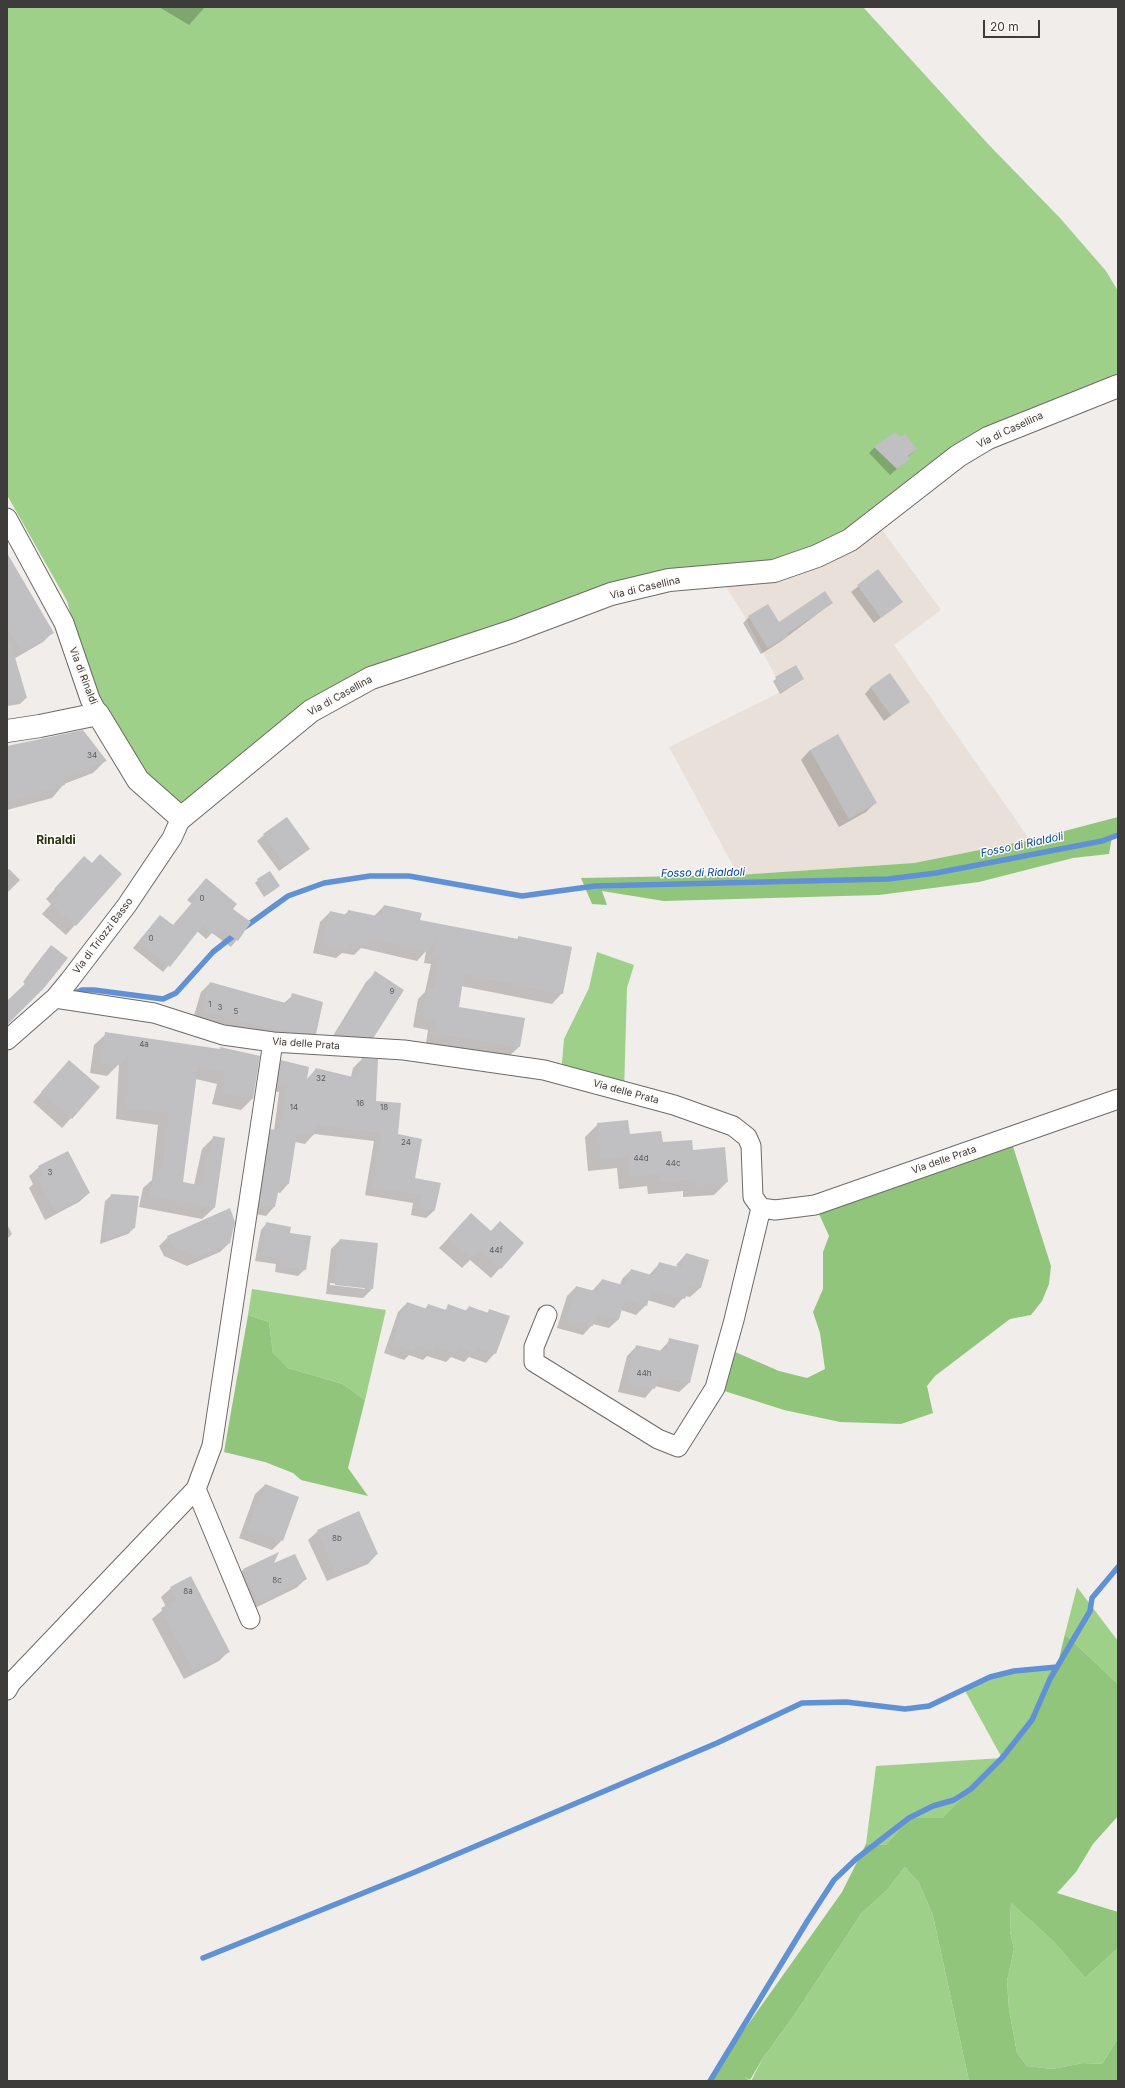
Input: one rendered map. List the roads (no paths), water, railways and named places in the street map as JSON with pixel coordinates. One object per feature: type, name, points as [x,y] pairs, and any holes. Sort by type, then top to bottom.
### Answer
[{"type":"street","name":"Via di Casellina","points":[[181,818],[311,711],[371,678],[513,631],[611,594],[669,580],[774,570],[818,556],[850,540],[958,456],[988,438],[1118,386]]},
{"type":"street","name":"Via di Rinaldi","points":[[7,518],[64,623],[90,699],[98,714],[138,780],[181,818]]},
{"type":"street","points":[[7,731],[98,714]]},
{"type":"street","name":"Via di Triozzi Basso","points":[[7,1040],[55,998],[127,905],[172,838],[181,818]]},
{"type":"street","name":"Via delle Prata","points":[[55,998],[154,1013],[222,1035],[273,1042],[404,1050],[544,1070],[674,1105],[733,1126],[747,1137],[751,1146],[753,1197],[761,1208],[775,1210],[815,1204],[1118,1099]]},
{"type":"street","points":[[7,1690],[11,1683],[196,1489],[212,1446],[273,1042]]},
{"type":"street","points":[[547,1315],[534,1347],[534,1362],[658,1439],[678,1447],[715,1388],[734,1320],[761,1208]]},
{"type":"street","points":[[196,1489],[250,1619]]},
{"type":"waterway","name":"Fosso di Rialdoli","points":[[245,927],[288,896],[324,883],[370,876],[409,876],[522,896],[595,886],[888,879],[936,873],[1102,841],[1118,835]]},
{"type":"waterway","points":[[71,995],[82,990],[94,990],[163,999],[176,993],[213,952],[237,933]]},
{"type":"waterway","points":[[710,2081],[834,1880],[856,1859],[909,1818],[933,1806],[954,1800],[971,1789],[1002,1758],[1032,1720],[1050,1679],[1090,1611],[1092,1598],[1118,1567]]},
{"type":"waterway","points":[[203,1958],[415,1872],[717,1743],[802,1703],[846,1702],[905,1709],[929,1706],[990,1677],[1014,1671],[1057,1667]]},
{"type":"district","name":"Rinaldi","points":[[56,840]]}]
